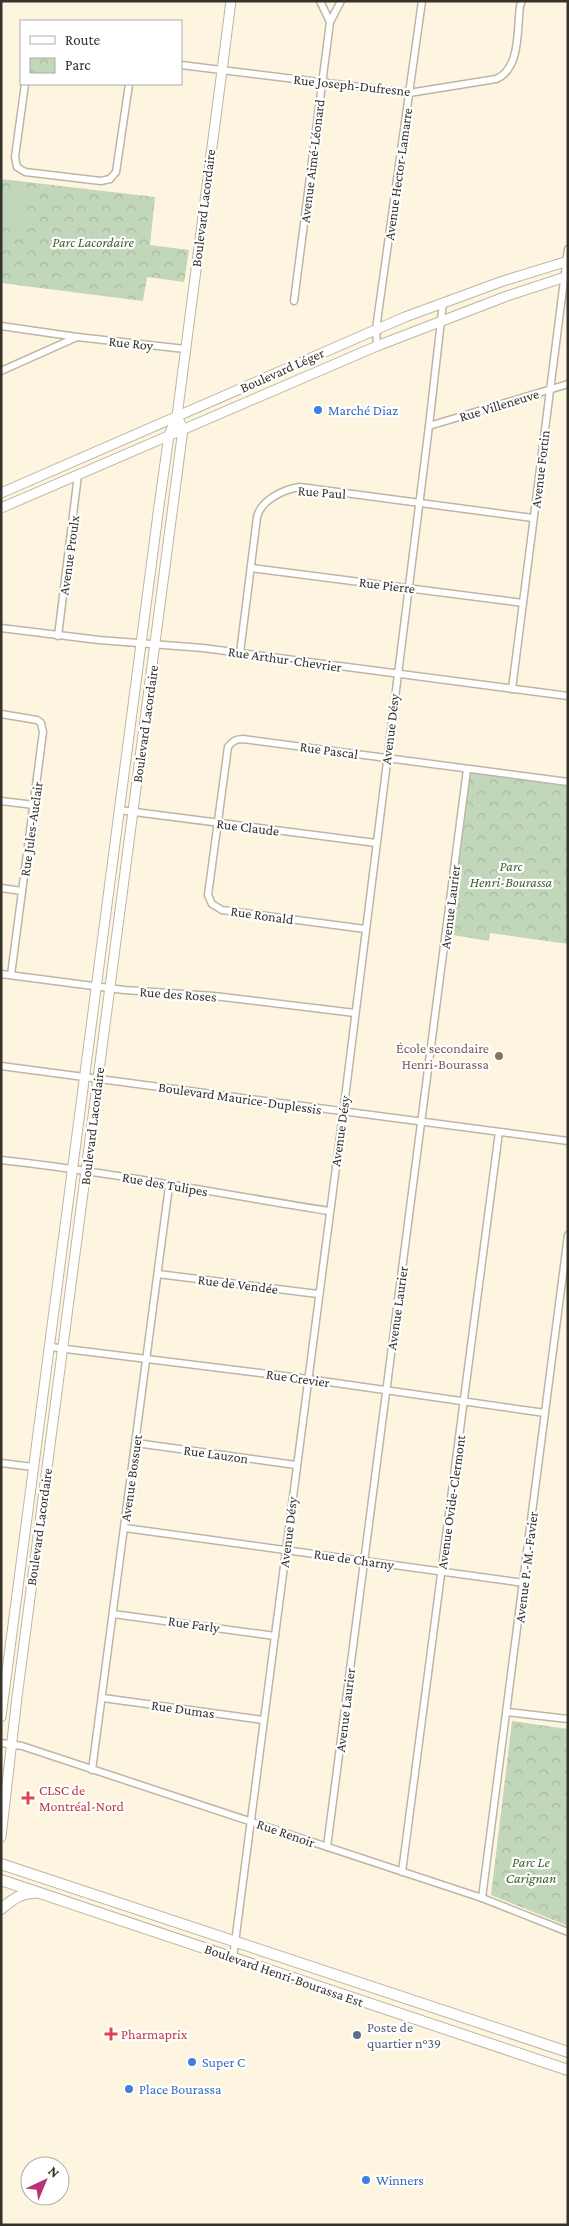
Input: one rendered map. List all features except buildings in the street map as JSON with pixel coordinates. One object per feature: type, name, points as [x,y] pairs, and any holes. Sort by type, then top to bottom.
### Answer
[{"type":"main road","name":"Boulevard Lacordaire","points":[[1,1717],[141,644],[169,435],[177,416],[230,1]]},
{"type":"main road","name":"Boulevard Léger","points":[[1,493],[376,330],[503,281],[567,262]]},
{"type":"main road","name":"Boulevard Léger","points":[[1,508],[442,319],[566,277]]},
{"type":"main road","points":[[177,416],[183,429]]},
{"type":"main road","name":"Boulevard Lacordaire","points":[[1,1838],[6,1744],[63,1348],[183,429]]},
{"type":"main road","name":"Boulevard Henri-Bourassa Est","points":[[1,1864],[568,2052]]},
{"type":"main road","name":"Boulevard Henri-Bourassa Est","points":[[1,1880],[568,2070]]},
{"type":"main road","points":[[1,1909],[25,1893],[47,1896]]},
{"type":"street","points":[[320,1],[330,22]]},
{"type":"street","name":"Avenue Aimé-Léonard","points":[[294,300],[330,22],[341,1]]},
{"type":"street","name":"Avenue Hector-Lamarre","points":[[377,346],[376,330],[422,1]]},
{"type":"street","name":"Rue Joseph-Dufresne","points":[[182,65],[410,93],[500,77],[514,58],[522,1]]},
{"type":"street","points":[[24,85],[15,157],[17,167],[25,172],[101,181],[110,179],[116,172],[129,85]]},
{"type":"street","name":"Avenue Fortin","points":[[512,688],[566,277],[568,248]]},
{"type":"street","name":"Avenue Désy","points":[[232,1958],[355,1013],[443,303]]},
{"type":"street","name":"Rue Roy","points":[[1,326],[185,349]]},
{"type":"street","points":[[1,371],[77,337]]},
{"type":"street","name":"Rue Villeneuve","points":[[429,426],[568,384]]},
{"type":"street","name":"Avenue Proulx","points":[[58,636],[78,475]]},
{"type":"street","name":"Rue Paul","points":[[240,652],[257,517],[261,508],[269,500],[293,489],[300,487],[533,518]]},
{"type":"street","name":"Rue Pierre","points":[[251,568],[523,604]]},
{"type":"street","name":"Rue Arthur-Chevrier","points":[[1,628],[58,636],[240,652],[568,696]]},
{"type":"street","name":"Rue Jules-Auclair","points":[[1,714],[37,720],[43,727],[11,975]]},
{"type":"street","name":"Rue Pascal","points":[[218,823],[228,747],[237,739],[568,782]]},
{"type":"street","name":"Avenue Laurier","points":[[327,1847],[386,1390],[423,1122],[467,769]]},
{"type":"street","points":[[1,801],[34,805]]},
{"type":"street","name":"Rue Claude","points":[[119,810],[376,843]]},
{"type":"street","name":"Rue Ronald","points":[[218,823],[208,895],[212,904],[222,910],[365,928]]},
{"type":"street","points":[[1,888],[22,891]]},
{"type":"street","name":"Rue des Roses","points":[[1,974],[110,988],[222,997],[355,1013]]},
{"type":"street","name":"Boulevard Maurice-Duplessis","points":[[1,1066],[568,1141]]},
{"type":"street","name":"Avenue Ovide-Clermont","points":[[402,1872],[499,1132]]},
{"type":"street","name":"Rue des Tulipes","points":[[1,1160],[86,1170],[169,1186],[329,1211]]},
{"type":"street","name":"Avenue Bossuet","points":[[92,1770],[148,1359],[169,1186]]},
{"type":"street","name":"Avenue P.-M.-Favier","points":[[482,1898],[568,1235]]},
{"type":"street","name":"Rue de Vendée","points":[[158,1274],[318,1294]]},
{"type":"street","name":"Rue Crevier","points":[[50,1347],[308,1379],[545,1413]]},
{"type":"street","name":"Rue Lauzon","points":[[136,1443],[296,1465]]},
{"type":"street","points":[[1,1463],[34,1467]]},
{"type":"street","name":"Rue de Charny","points":[[124,1528],[524,1583]]},
{"type":"street","name":"Rue Farly","points":[[113,1614],[275,1636]]},
{"type":"street","name":"Rue Dumas","points":[[103,1698],[263,1720]]},
{"type":"street","points":[[507,1712],[568,1719]]},
{"type":"street","name":"Rue Renoir","points":[[6,1744],[22,1746],[482,1898],[568,1932]]},
{"type":"green space","name":"Parc Lacordaire","points":[[1,179],[155,197],[150,245],[189,250],[184,282],[147,277],[143,301],[1,283]]},
{"type":"green space","points":[[1,191],[26,194],[22,228],[1,225]]},
{"type":"green space","name":"Parc Henri-Bourassa","points":[[467,769],[568,783],[568,944],[490,933],[489,941],[447,934]]},
{"type":"green space","name":"Parc Le Carignan","points":[[512,1721],[568,1729],[568,1926],[491,1895]]},
{"type":"green space","points":[[568,1827],[568,1857],[558,1853],[555,1843],[556,1836],[560,1830]]},
{"type":"place","name":"Marché Diaz","points":[[318,410]]},
{"type":"place","name":"École secondaire Henri-Bourassa","points":[[499,1056]]},
{"type":"place","name":"CLSC de Montréal-Nord","points":[[28,1798]]},
{"type":"place","name":"Pharmaprix","points":[[111,2034]]},
{"type":"place","name":"Poste de quartier n°39","points":[[357,2035]]},
{"type":"place","name":"Super C","points":[[192,2062]]},
{"type":"place","name":"Place Bourassa","points":[[129,2089]]},
{"type":"place","name":"Winners","points":[[366,2180]]}]
